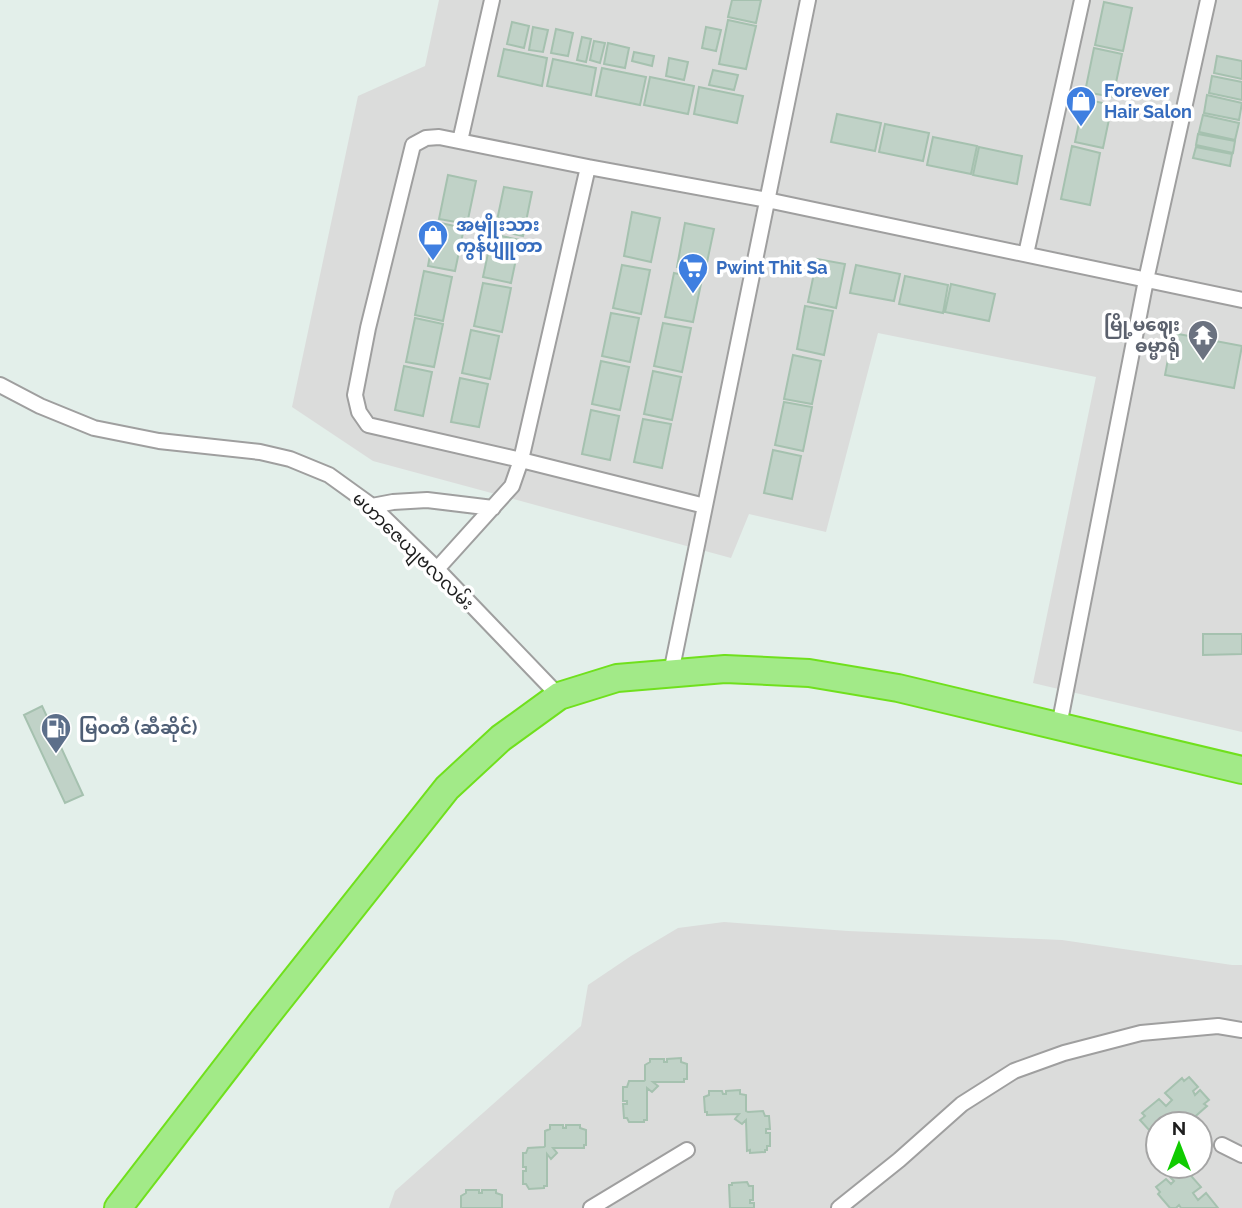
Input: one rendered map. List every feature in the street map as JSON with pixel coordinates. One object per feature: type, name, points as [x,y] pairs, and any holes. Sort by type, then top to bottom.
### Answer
[{"type":"highway","points":[[118,1208],[262,1020],[446,788],[501,738],[559,696],[617,678],[671,673],[724,669],[809,673],[898,688],[1242,770]]},
{"type":"street","points":[[460,141],[492,0]]},
{"type":"street","points":[[671,673],[808,0]]},
{"type":"street","points":[[1026,254],[1082,0]]},
{"type":"street","points":[[1059,726],[1146,279],[1208,0]]},
{"type":"street","points":[[705,506],[368,425],[359,412],[355,395],[413,145],[426,138],[439,137],[767,200],[1242,300]]},
{"type":"street","points":[[437,569],[512,486],[521,460],[588,167]]},
{"type":"street","name":"မဟာဇေယျဗလလမ်း","points":[[0,385],[40,406],[94,428],[159,441],[260,452],[290,459],[329,475],[372,506],[437,569],[559,696]]},
{"type":"street","points":[[372,506],[427,500],[493,508]]},
{"type":"street","points":[[839,1208],[962,1104],[1014,1071],[1064,1053],[1141,1033],[1218,1026],[1242,1030]]},
{"type":"street","points":[[1222,1145],[1242,1155]]},
{"type":"street","points":[[591,1208],[687,1150]]},
{"type":"shaded area","points":[[439,0],[1242,0],[1242,732],[1033,683],[1096,377],[878,333],[826,532],[749,514],[731,558],[373,461],[292,407],[358,96],[425,66]]},
{"type":"shaded area","points":[[724,922],[848,931],[1062,940],[1242,965],[1242,1208],[389,1208],[395,1191],[581,1026],[588,985],[678,928]]},
{"type":"building","points":[[732,0],[761,0],[756,23],[728,17]]},
{"type":"building","points":[[1104,2],[1132,8],[1123,51],[1095,45]]},
{"type":"building","points":[[728,20],[756,26],[746,69],[719,64]]},
{"type":"building","points":[[512,22],[529,26],[524,48],[507,44]]},
{"type":"building","points":[[533,27],[548,30],[543,52],[529,50]]},
{"type":"building","points":[[706,27],[721,30],[716,51],[702,48]]},
{"type":"building","points":[[556,29],[573,33],[568,56],[551,53]]},
{"type":"building","points":[[582,37],[591,39],[586,62],[577,60]]},
{"type":"building","points":[[594,41],[605,43],[600,63],[590,60]]},
{"type":"building","points":[[608,43],[629,48],[625,68],[604,64]]},
{"type":"building","points":[[1094,48],[1122,54],[1113,97],[1085,92]]},
{"type":"building","points":[[504,49],[547,58],[542,86],[498,76]]},
{"type":"building","points":[[634,52],[654,56],[652,66],[632,61]]},
{"type":"building","points":[[1217,56],[1242,61],[1242,79],[1214,73]]},
{"type":"building","points":[[669,58],[688,62],[684,80],[666,76]]},
{"type":"building","points":[[553,59],[596,68],[591,95],[547,86]]},
{"type":"building","points":[[602,68],[646,77],[640,105],[596,96]]},
{"type":"building","points":[[713,70],[738,75],[734,90],[709,85]]},
{"type":"building","points":[[1212,76],[1242,82],[1242,100],[1209,93]]},
{"type":"building","points":[[650,77],[694,86],[688,114],[644,105]]},
{"type":"building","points":[[699,87],[743,96],[737,123],[694,114]]},
{"type":"building","points":[[1207,95],[1242,103],[1239,120],[1204,113]]},
{"type":"building","points":[[1084,99],[1112,105],[1103,148],[1075,142]]},
{"type":"building","points":[[837,114],[881,123],[875,151],[831,142]]},
{"type":"building","points":[[1203,115],[1239,123],[1235,140],[1199,132]]},
{"type":"building","points":[[885,124],[929,133],[923,161],[879,152]]},
{"type":"building","points":[[1198,134],[1235,141],[1233,153],[1196,145]]},
{"type":"building","points":[[933,137],[977,146],[971,174],[927,165]]},
{"type":"building","points":[[1072,146],[1100,153],[1090,205],[1061,199]]},
{"type":"building","points":[[979,147],[1022,156],[1017,184],[973,175]]},
{"type":"building","points":[[1196,147],[1232,154],[1230,166],[1193,158]]},
{"type":"building","points":[[448,175],[476,181],[467,224],[439,219]]},
{"type":"building","points":[[504,187],[532,192],[523,236],[495,230]]},
{"type":"building","points":[[632,212],[660,218],[651,262],[624,256]]},
{"type":"building","points":[[436,222],[464,228],[455,271],[428,266]]},
{"type":"building","points":[[685,223],[714,229],[705,272],[677,267]]},
{"type":"building","points":[[492,234],[520,240],[511,283],[483,277]]},
{"type":"building","points":[[817,259],[845,264],[836,308],[808,302]]},
{"type":"building","points":[[622,265],[650,270],[641,314],[613,308]]},
{"type":"building","points":[[856,265],[900,274],[894,301],[850,293]]},
{"type":"building","points":[[424,271],[452,277],[443,321],[415,315]]},
{"type":"building","points":[[674,273],[702,279],[693,322],[665,317]]},
{"type":"building","points":[[905,276],[948,285],[943,313],[899,304]]},
{"type":"building","points":[[483,283],[511,288],[502,332],[474,326]]},
{"type":"building","points":[[951,284],[995,294],[989,321],[945,312]]},
{"type":"building","points":[[805,306],[833,311],[824,355],[797,349]]},
{"type":"building","points":[[611,313],[639,318],[630,362],[602,356]]},
{"type":"building","points":[[415,318],[443,324],[434,367],[406,362]]},
{"type":"building","points":[[663,323],[691,328],[682,372],[654,366]]},
{"type":"building","points":[[471,330],[499,336],[490,379],[462,373]]},
{"type":"building","name":"မြို့မဈေး ဓမ္မာရုံ","points":[[1173,333],[1242,346],[1234,388],[1165,375]]},
{"type":"building","points":[[793,355],[821,361],[812,404],[784,399]]},
{"type":"building","points":[[601,361],[629,367],[620,410],[592,404]]},
{"type":"building","points":[[404,366],[432,372],[423,416],[395,410]]},
{"type":"building","points":[[653,371],[681,377],[672,420],[644,414]]},
{"type":"building","points":[[460,378],[488,384],[479,427],[451,422]]},
{"type":"building","points":[[784,402],[812,407],[803,451],[775,445]]},
{"type":"building","points":[[591,410],[619,416],[610,460],[582,454]]},
{"type":"building","points":[[643,419],[671,424],[662,468],[634,462]]},
{"type":"building","points":[[773,450],[801,456],[792,499],[764,493]]},
{"type":"building","points":[[1203,634],[1242,634],[1242,654],[1203,655]]},
{"type":"building","points":[[42,706],[83,795],[65,803],[24,715]]},
{"type":"building","points":[[681,1058],[681,1062],[687,1064],[687,1079],[684,1079],[684,1082],[653,1082],[658,1086],[652,1092],[647,1088],[647,1120],[629,1122],[624,1118],[623,1104],[627,1104],[627,1101],[623,1101],[623,1087],[627,1087],[629,1081],[645,1080],[645,1065],[650,1059],[664,1059],[664,1062],[667,1062],[667,1059]]},
{"type":"building","points":[[1189,1077],[1198,1087],[1193,1091],[1195,1095],[1200,1090],[1209,1100],[1202,1110],[1146,1110],[1159,1099],[1166,1106],[1172,1100],[1165,1093],[1182,1078],[1184,1081]]},
{"type":"building","points":[[740,1090],[740,1094],[746,1095],[746,1111],[763,1111],[765,1116],[769,1116],[770,1129],[766,1129],[766,1133],[770,1133],[770,1146],[767,1146],[765,1152],[747,1151],[746,1120],[742,1124],[735,1119],[739,1114],[707,1115],[705,1112],[704,1097],[709,1095],[709,1091],[722,1091],[726,1094],[726,1091]]},
{"type":"building","points":[[550,1125],[563,1125],[563,1128],[566,1128],[566,1125],[580,1125],[580,1128],[586,1130],[586,1145],[584,1148],[553,1148],[557,1153],[551,1159],[547,1154],[547,1186],[529,1189],[523,1184],[523,1171],[526,1171],[526,1167],[523,1167],[523,1153],[526,1153],[528,1148],[545,1146],[545,1131],[550,1129]]},
{"type":"building","points":[[1165,1180],[1171,1184],[1174,1181],[1195,1180],[1201,1187],[1193,1193],[1198,1200],[1206,1193],[1218,1208],[1181,1208],[1179,1205],[1170,1208],[1158,1194],[1160,1192],[1156,1187]]},
{"type":"building","points":[[747,1182],[749,1186],[753,1186],[753,1200],[750,1200],[750,1203],[754,1203],[754,1208],[730,1208],[729,1185]]},
{"type":"building","points":[[466,1190],[479,1190],[479,1193],[482,1193],[482,1190],[496,1190],[496,1193],[502,1195],[502,1208],[461,1208],[461,1196]]},
{"type":"place","name":"Forever Hair Salon","points":[[1081,128]]},
{"type":"place","name":"အမျိုးသား ကွန်ပျူတာ","points":[[433,262]]},
{"type":"place","name":"Pwint Thit Sa","points":[[693,295]]},
{"type":"place","name":"မြို့မဈေး ဓမ္မာရုံ","points":[[1203,362]]},
{"type":"place","name":"မြဝတီ (ဆီဆိုင်)","points":[[56,755]]}]
